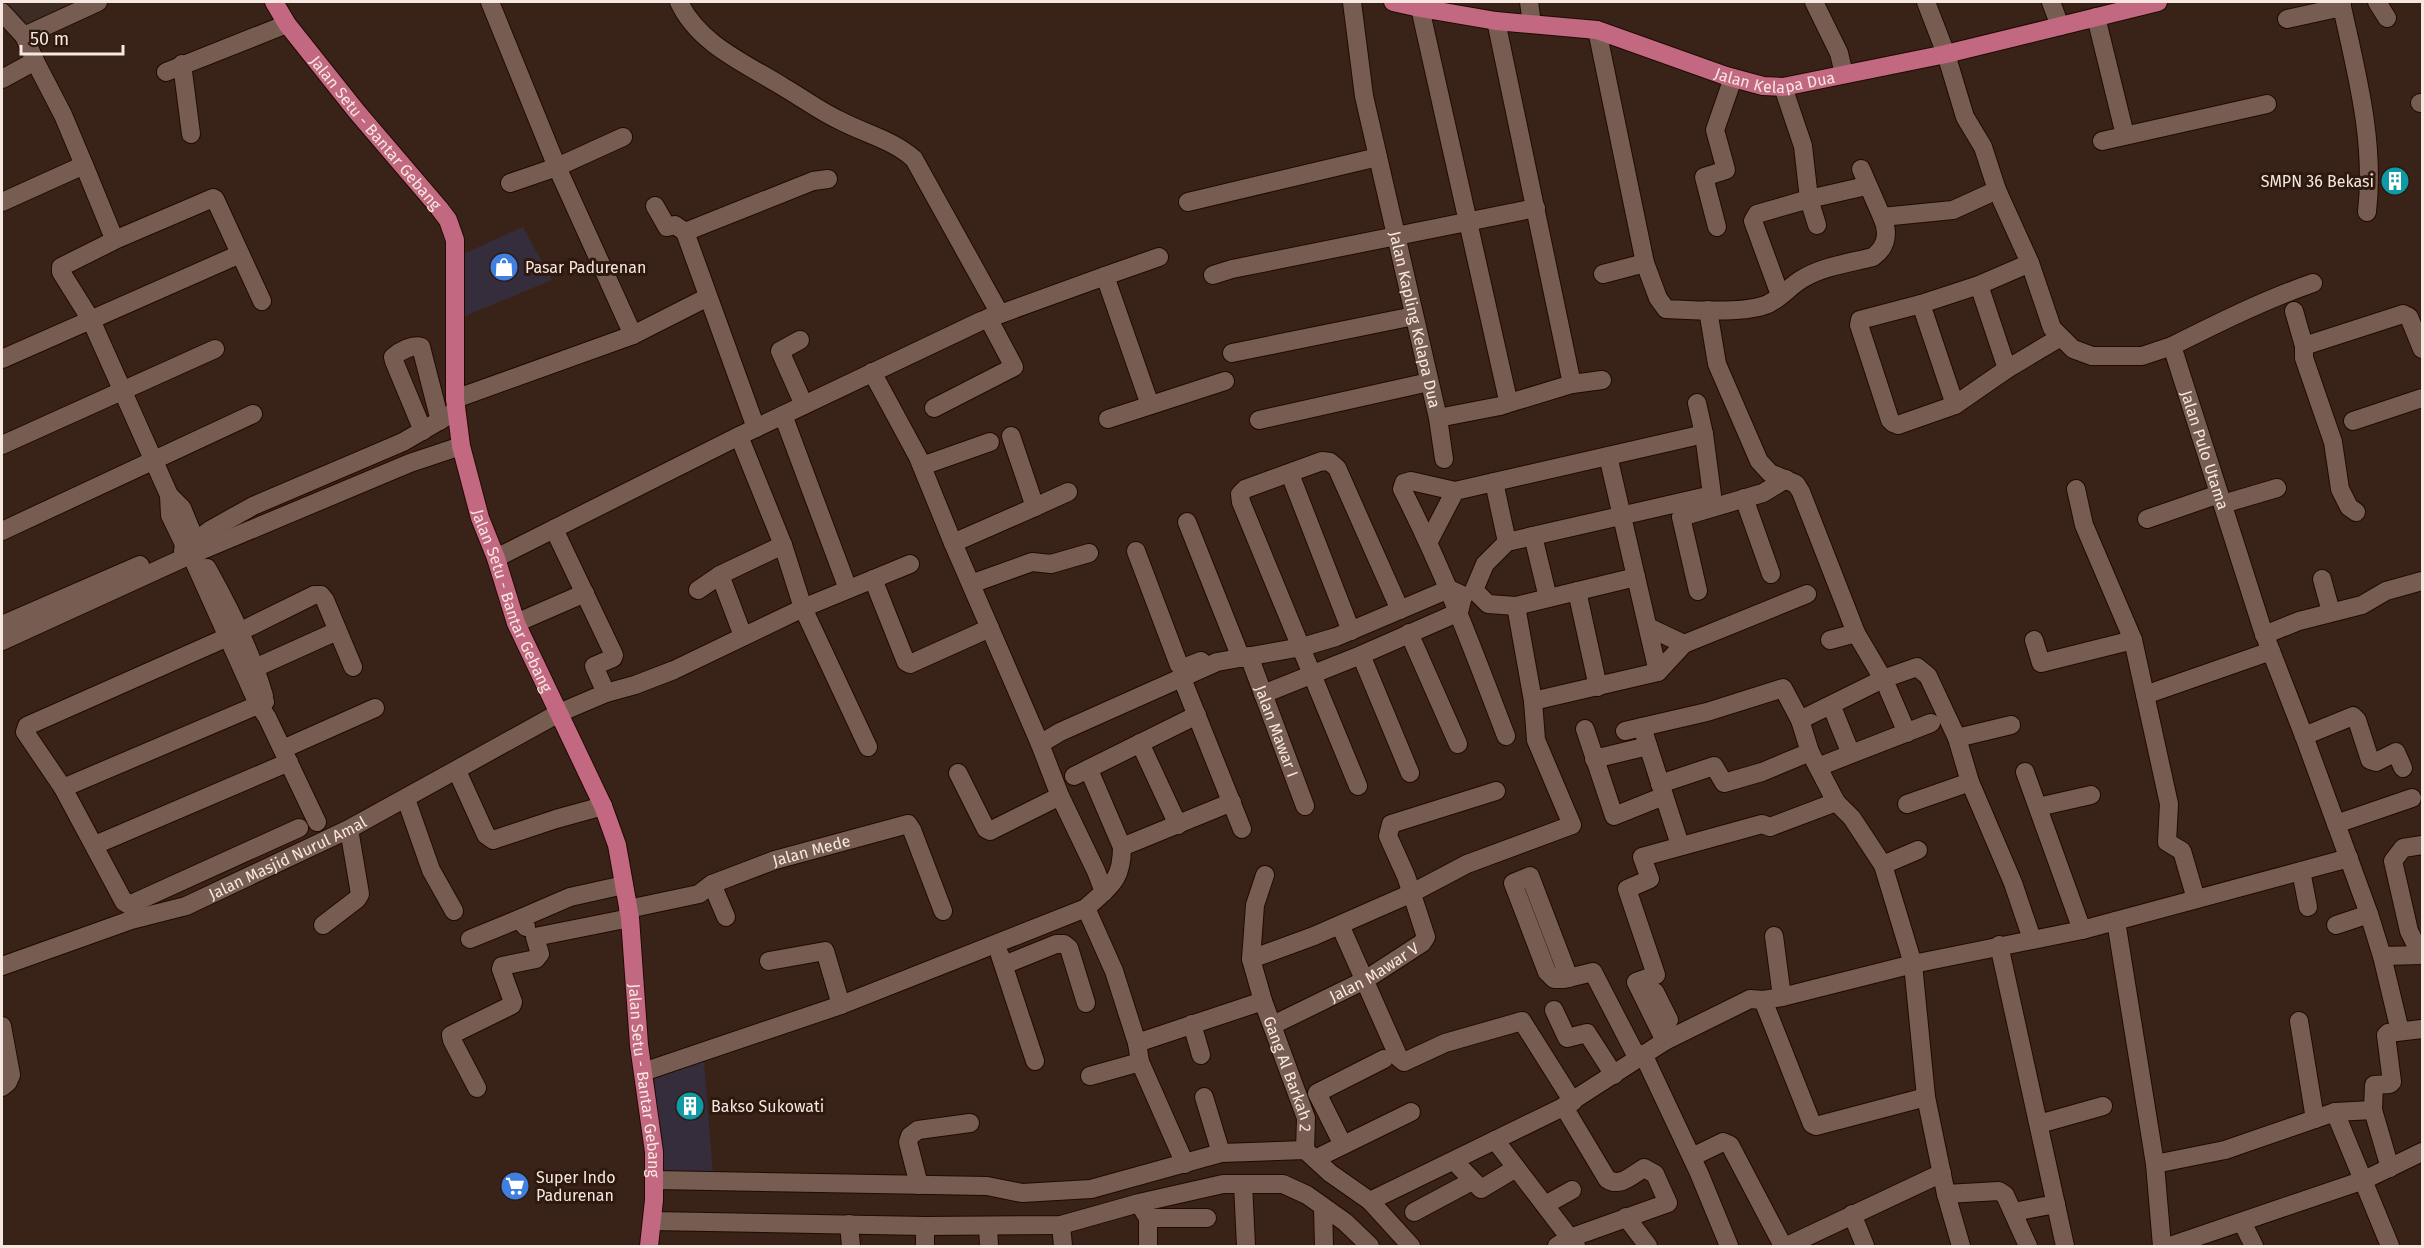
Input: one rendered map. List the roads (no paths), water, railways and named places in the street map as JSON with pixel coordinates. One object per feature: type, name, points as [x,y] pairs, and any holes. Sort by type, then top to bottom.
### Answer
[{"type":"main road","name":"Jalan Setu - Bantar Gebang","points":[[276,2],[287,24],[448,220],[455,240],[450,410],[480,518],[496,558],[516,623],[603,806],[617,845],[629,914],[643,1072],[654,1152],[655,1180],[652,1221],[647,1246]]},
{"type":"main road","name":"Jalan Kelapa Dua","points":[[1393,2],[1420,9],[1496,21],[1597,30],[1733,78],[1763,86],[1783,87],[1946,54],[2096,17],[2128,5],[2158,2]]},
{"type":"street","points":[[24,36],[98,2]]},
{"type":"street","points":[[490,2],[557,167],[633,336]]},
{"type":"street","points":[[679,2],[694,25],[738,61],[839,121],[903,148],[914,159],[994,316],[1014,367],[934,408]]},
{"type":"street","name":"Jalan Kapling Kelapa Dua","points":[[1352,2],[1364,96],[1438,418],[1506,404],[1572,384],[1602,380]]},
{"type":"street","points":[[1529,2],[1532,24]]},
{"type":"street","points":[[1814,2],[1839,52],[1844,74]]},
{"type":"street","points":[[1926,2],[1946,54],[1965,117],[1983,147],[1997,190],[2030,263],[2052,328],[2059,338],[2073,349],[2092,356],[2142,356],[2172,346],[2284,292],[2313,283]]},
{"type":"street","points":[[2051,2],[2060,26]]},
{"type":"street","points":[[2377,2],[2387,18]]},
{"type":"street","points":[[2286,19],[2342,4],[2363,102],[2370,159],[2367,212]]},
{"type":"street","points":[[1420,9],[1508,400],[1506,404]]},
{"type":"street","points":[[2,12],[24,36],[63,115],[111,231]]},
{"type":"street","points":[[2096,17],[2125,135]]},
{"type":"street","points":[[1496,21],[1572,384]]},
{"type":"street","points":[[191,134],[174,68],[287,24]]},
{"type":"street","points":[[1597,30],[1645,263],[1658,298],[1666,309],[1743,309],[1767,304],[1780,295],[1800,280],[1817,271],[1873,257],[1881,251],[1887,234],[1864,177],[1809,199],[1757,214],[1754,217],[1753,221],[1780,295]]},
{"type":"street","points":[[2,79],[35,61]]},
{"type":"street","points":[[1717,226],[1704,177],[1726,170],[1716,130],[1733,78]]},
{"type":"street","points":[[1783,87],[1803,146],[1809,199],[1816,225]]},
{"type":"street","points":[[2102,141],[2266,104]]},
{"type":"street","points":[[510,183],[557,167],[623,137]]},
{"type":"street","points":[[1188,202],[1378,157]]},
{"type":"street","points":[[2,202],[84,165]]},
{"type":"street","points":[[685,231],[813,181],[828,179]]},
{"type":"street","points":[[1881,217],[1953,210],[1997,190]]},
{"type":"street","points":[[262,302],[213,198],[117,239],[61,267],[61,272],[90,320],[169,495],[182,508],[192,549],[233,634],[263,708],[317,822]]},
{"type":"street","points":[[655,206],[667,227],[679,226],[685,231],[756,428]]},
{"type":"street","points":[[1213,275],[1232,269],[1536,208]]},
{"type":"street","points":[[2,359],[240,254]]},
{"type":"street","points":[[496,558],[739,436],[994,316],[1159,257]]},
{"type":"street","points":[[1603,274],[1645,263]]},
{"type":"street","points":[[2030,263],[1979,285],[1922,304],[1863,318],[1859,325],[1893,423],[1898,425],[1955,405],[2007,369],[2059,338]]},
{"type":"street","points":[[1106,276],[1150,405]]},
{"type":"street","points":[[1979,285],[2007,369]]},
{"type":"street","points":[[2,641],[192,549],[210,530],[253,506],[403,442],[450,410],[633,336],[708,297]]},
{"type":"street","points":[[1922,304],[1955,405]]},
{"type":"street","points":[[1708,310],[1717,364],[1759,461],[1770,473],[1796,484],[1801,492],[1856,633],[1886,684],[1907,733]]},
{"type":"street","points":[[2294,311],[2304,346],[2304,358],[2333,442],[2340,489],[2349,507],[2356,512]]},
{"type":"street","points":[[2304,346],[2403,314],[2409,317],[2422,350]]},
{"type":"street","points":[[1233,353],[1414,316]]},
{"type":"street","points":[[800,340],[780,351],[848,589]]},
{"type":"street","points":[[423,430],[393,357],[414,346],[421,347],[435,398],[450,410]]},
{"type":"street","name":"Jalan Pulo Utama","points":[[2172,346],[2268,643],[2369,914],[2382,956],[2400,1031]]},
{"type":"street","points":[[2,445],[215,349]]},
{"type":"street","points":[[780,369],[795,409]]},
{"type":"street","points":[[872,372],[922,466],[952,543],[1040,744],[1060,796],[1104,892]]},
{"type":"street","points":[[1108,419],[1225,381]]},
{"type":"street","points":[[1259,420],[1429,382]]},
{"type":"street","points":[[413,406],[435,398]]},
{"type":"street","points":[[2353,421],[2422,398]]},
{"type":"street","points":[[1263,694],[1410,633],[1461,597],[1485,564],[1507,542],[1712,495],[1704,434],[1697,403]]},
{"type":"street","points":[[2,531],[253,414]]},
{"type":"street","points":[[1438,418],[1444,459]]},
{"type":"street","points":[[1506,736],[1461,597],[1402,489],[1404,483],[1411,481],[1455,491],[1704,434]]},
{"type":"street","points":[[739,436],[783,545],[803,608],[868,747]]},
{"type":"street","points":[[1011,436],[1035,507]]},
{"type":"street","points":[[403,442],[411,463]]},
{"type":"street","points":[[922,466],[990,442]]},
{"type":"street","points":[[2,625],[411,463],[461,446]]},
{"type":"street","points":[[1608,456],[1658,672]]},
{"type":"street","points":[[1358,786],[1241,502],[1240,494],[1245,489],[1322,461],[1330,462],[1337,468],[1400,610]]},
{"type":"street","points":[[1290,474],[1351,631]]},
{"type":"street","points":[[1698,591],[1681,516],[1763,493],[1786,479]]},
{"type":"street","points":[[1494,482],[1507,542]]},
{"type":"street","points":[[2147,519],[2221,499],[2277,488]]},
{"type":"street","points":[[2076,489],[2084,525],[2133,640],[2169,804],[2167,842],[2182,851],[2196,899]]},
{"type":"street","points":[[1429,542],[1455,491]]},
{"type":"street","points":[[952,543],[1068,492]]},
{"type":"street","points":[[1743,498],[1771,574]]},
{"type":"street","name":"Jalan Mawar I","points":[[1187,522],[1242,653],[1263,694],[1305,806]]},
{"type":"street","points":[[554,529],[614,655],[613,658],[594,666],[606,693]]},
{"type":"street","points":[[1533,536],[1548,598]]},
{"type":"street","points":[[698,590],[720,575],[783,545]]},
{"type":"street","points":[[1136,551],[1179,665],[1183,668],[1242,653],[1302,647],[1351,631],[1400,610],[1461,597],[1488,604],[1516,606],[1636,577]]},
{"type":"street","points":[[971,584],[1032,562],[1051,564],[1089,553]]},
{"type":"street","name":"Jalan Masjid Nurul Amal","points":[[2,966],[131,920],[186,906],[349,830],[559,713],[606,693],[674,670],[803,608],[910,564]]},
{"type":"street","points":[[720,575],[743,636]]},
{"type":"street","points":[[873,579],[906,662],[910,664],[990,628]]},
{"type":"street","points":[[2322,579],[2331,612]]},
{"type":"street","points":[[2145,695],[2268,643],[2299,621],[2369,602],[2386,591],[2422,581]]},
{"type":"street","points":[[1577,591],[1599,687]]},
{"type":"street","points":[[516,623],[585,593]]},
{"type":"street","points":[[1533,701],[1658,672],[1684,644],[1807,594]]},
{"type":"street","points":[[299,828],[129,905],[124,902],[63,788],[25,732],[27,726],[233,634],[314,595],[321,595],[325,600],[353,667]]},
{"type":"street","points":[[1251,959],[1340,925],[1412,893],[1467,864],[1572,825],[1536,740],[1533,701],[1516,606]]},
{"type":"street","points":[[1648,627],[1684,644]]},
{"type":"street","points":[[255,668],[337,631]]},
{"type":"street","points":[[1410,633],[1458,744]]},
{"type":"street","points":[[1830,640],[1856,633]]},
{"type":"street","points":[[233,634],[255,668],[263,708]]},
{"type":"street","points":[[2034,640],[2041,663],[2133,640]]},
{"type":"street","points":[[1040,744],[1060,732],[1216,662],[1242,653]]},
{"type":"street","points":[[1361,655],[1410,773]]},
{"type":"street","points":[[1800,720],[1886,684],[1917,667],[1922,669],[1928,676],[1957,738],[1970,782],[2013,883],[2032,939]]},
{"type":"street","points":[[1185,686],[1242,829]]},
{"type":"street","points":[[1680,845],[1648,746],[1633,729],[1707,712],[1783,688],[1800,720],[1814,759],[1836,802],[1852,818],[1883,865],[1913,964],[1926,1097],[1946,1194],[1961,1246]]},
{"type":"street","points":[[63,788],[263,708]]},
{"type":"street","points":[[95,845],[286,756],[375,708]]},
{"type":"street","points":[[1834,712],[1851,754]]},
{"type":"street","points":[[643,1072],[841,1005],[1086,908],[1104,892],[1121,870],[1122,847],[1082,773],[1197,715]]},
{"type":"street","points":[[2304,736],[2353,716],[2357,720],[2370,760],[2376,762],[2396,752],[2403,768]]},
{"type":"street","points":[[1585,729],[1614,816],[1714,766],[1724,783],[1814,759],[1851,754],[1931,723]]},
{"type":"street","points":[[1957,738],[2011,725]]},
{"type":"street","points":[[1140,743],[1178,825]]},
{"type":"street","points":[[1594,759],[1648,746]]},
{"type":"street","points":[[457,771],[486,836],[493,840],[603,806]]},
{"type":"street","points":[[958,772],[986,829],[990,831],[1060,796]]},
{"type":"street","points":[[2025,772],[2082,930]]},
{"type":"street","points":[[1906,804],[1970,782]]},
{"type":"street","name":"Jalan Mawar V","points":[[1273,1025],[1365,980],[1422,943],[1426,937],[1412,893],[1388,836],[1391,824],[1496,791]]},
{"type":"street","points":[[2038,807],[2091,795]]},
{"type":"street","points":[[2336,824],[2412,798]]},
{"type":"street","points":[[406,799],[431,870],[454,911]]},
{"type":"street","points":[[1122,847],[1232,802]]},
{"type":"street","points":[[1671,1038],[1636,981],[1656,975],[1627,889],[1650,879],[1642,857],[1762,824],[1770,827],[1836,802]]},
{"type":"street","name":"Jalan Mede","points":[[535,937],[699,894],[711,884],[775,860],[908,824],[942,911]]},
{"type":"street","points":[[323,926],[357,899],[360,894],[349,830]]},
{"type":"street","points":[[2422,845],[2403,848],[2393,861],[2409,931],[2417,947],[2422,949]]},
{"type":"street","points":[[1883,865],[1918,850]]},
{"type":"street","points":[[1370,1201],[1568,1104],[1671,1038],[1749,999],[1763,1000],[1782,997],[1913,964],[2082,930],[2349,858]]},
{"type":"street","points":[[2301,872],[2308,908]]},
{"type":"street","name":"Gang Al Barkah 2","points":[[1265,875],[1254,905],[1251,959],[1263,1001],[1306,1118],[1310,1155]]},
{"type":"street","points":[[1569,978],[1530,876],[1513,883],[1547,972],[1554,979],[1569,978],[1593,972],[1692,1156],[1729,1246]]},
{"type":"street","points":[[711,884],[726,917]]},
{"type":"street","points":[[470,939],[570,897],[624,885]]},
{"type":"street","points":[[1086,908],[1114,971],[1137,1043],[1140,1062],[1185,1164]]},
{"type":"street","points":[[2336,925],[2369,914]]},
{"type":"street","points":[[477,1088],[451,1035],[512,1005],[513,1002],[501,969],[505,965],[536,959],[540,954],[535,937],[519,919]]},
{"type":"street","points":[[2116,921],[2155,1164],[2162,1246]]},
{"type":"street","points":[[1340,925],[1399,1058],[1404,1062],[1445,1043],[1522,1021],[1606,1179],[1613,1184],[1619,1183],[1644,1168],[1655,1174],[1668,1203],[1626,1217],[1568,1244],[1545,1205],[1495,1140]]},
{"type":"street","points":[[1774,936],[1782,997]]},
{"type":"street","points":[[1004,965],[1056,944],[1064,944],[1069,948],[1086,1003]]},
{"type":"street","points":[[997,945],[1035,1061]]},
{"type":"street","points":[[1999,945],[2065,1246]]},
{"type":"street","points":[[769,961],[825,951],[841,1005]]},
{"type":"street","points":[[2382,956],[2422,955]]},
{"type":"street","points":[[1655,992],[1671,1038]]},
{"type":"street","points":[[1763,1000],[1812,1124],[1816,1126],[1926,1097]]},
{"type":"street","points":[[1137,1043],[1263,1001]]},
{"type":"street","points":[[1554,1010],[1567,1038],[1587,1033],[1614,1075]]},
{"type":"street","points":[[2299,1020],[2315,1119]]},
{"type":"street","points":[[1192,1024],[1201,1055]]},
{"type":"street","points":[[2,1026],[11,1075],[2,1087]]},
{"type":"street","points":[[2390,1168],[2373,1110],[2374,1085],[2392,1082],[2386,1035],[2422,1029]]},
{"type":"street","points":[[1343,1145],[1317,1093],[1384,1059]]},
{"type":"street","points":[[1090,1076],[1140,1062]]},
{"type":"street","points":[[1204,1097],[1221,1153]]},
{"type":"street","points":[[2039,1124],[2103,1106]]},
{"type":"street","points":[[2155,1164],[2225,1150],[2335,1112],[2373,1110]]},
{"type":"street","points":[[655,1180],[987,1186],[1022,1192],[1091,1189],[1221,1153],[1310,1155],[1343,1145],[1411,1112]]},
{"type":"street","points":[[2335,1112],[2390,1246]]},
{"type":"street","points":[[919,1185],[908,1142],[910,1136],[918,1130],[970,1123]]},
{"type":"street","points":[[1692,1156],[1723,1142],[1730,1145],[1785,1246],[1811,1240],[1852,1214],[1942,1173]]},
{"type":"street","points":[[2170,1246],[2364,1180],[2422,1152]]},
{"type":"street","points":[[1310,1155],[1330,1173],[1370,1201],[1411,1246]]},
{"type":"street","points":[[1454,1161],[1479,1188],[1484,1188],[1516,1168]]},
{"type":"street","points":[[1414,1212],[1472,1181]]},
{"type":"street","points":[[652,1221],[925,1226],[1061,1225],[1143,1211],[1223,1184],[1283,1184],[1307,1195],[1346,1222],[1370,1246]]},
{"type":"street","points":[[1243,1184],[1246,1246]]},
{"type":"street","points":[[1545,1205],[1572,1190]]},
{"type":"street","points":[[1946,1194],[1999,1191],[2006,1195],[2028,1246]]},
{"type":"street","points":[[2013,1212],[2056,1204]]},
{"type":"street","points":[[1323,1207],[1324,1246]]},
{"type":"street","points":[[1143,1211],[1207,1218]]},
{"type":"street","points":[[1143,1211],[1148,1246]]},
{"type":"street","points":[[1852,1214],[1865,1246]]},
{"type":"street","points":[[1626,1217],[1648,1246]]},
{"type":"street","points":[[2242,1222],[2254,1246]]},
{"type":"street","points":[[849,1224],[850,1246]]},
{"type":"street","points":[[1061,1225],[1063,1246]]},
{"type":"street","points":[[925,1226],[926,1246]]},
{"type":"street","points":[[988,1226],[989,1246]]},
{"type":"place","name":"SMPN 36 Bekasi","points":[[2395,181]]},
{"type":"place","name":"Pasar Padurenan","points":[[504,267]]},
{"type":"place","name":"Bakso Sukowati","points":[[690,1106]]},
{"type":"place","name":"Super Indo Padurenan","points":[[515,1186]]}]
